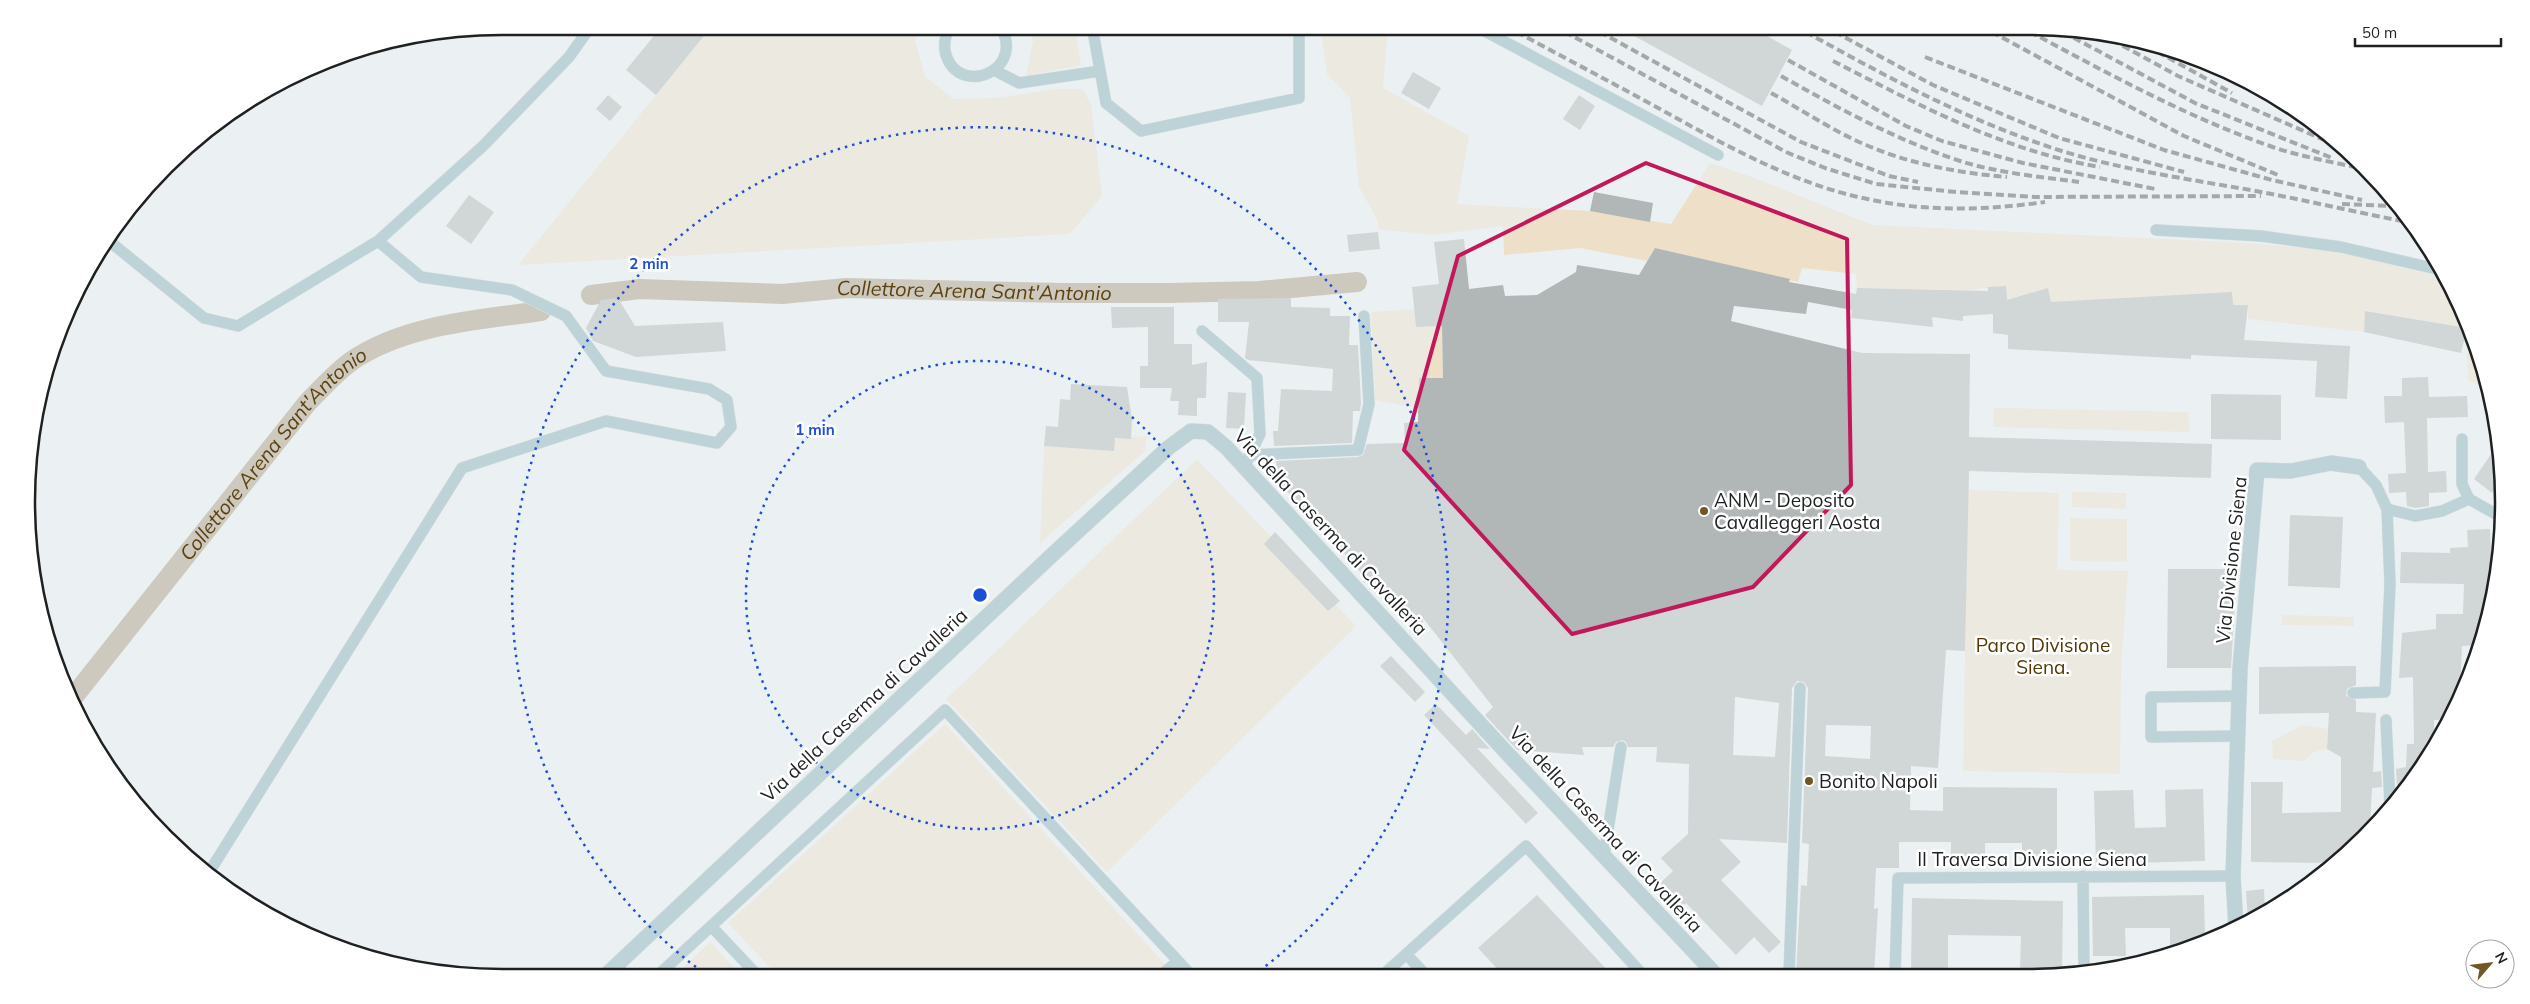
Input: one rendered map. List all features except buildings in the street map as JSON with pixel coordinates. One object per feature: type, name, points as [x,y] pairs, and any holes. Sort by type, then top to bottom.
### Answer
[{"type":"street","name":"Via della Caserma di Cavalleria","points":[[614,969],[1050,556],[1168,448],[1191,431],[1208,432],[1247,461],[1604,856],[1710,969]]},
{"type":"street","name":"Via Divisione Siena","points":[[2235,921],[2233,876],[2239,696],[2245,590],[2256,505],[2257,470],[2291,471],[2331,463],[2360,467]]},
{"type":"lane","points":[[113,244],[204,318],[238,326],[378,240],[483,146],[569,57],[585,35]]},
{"type":"lane","points":[[946,35],[944,50],[948,60],[954,69],[974,77],[985,75],[994,70],[1005,54],[1006,43],[1003,35]]},
{"type":"lane","points":[[1094,35],[1106,102],[1141,131],[1299,98],[1299,35]]},
{"type":"lane","points":[[1491,35],[1718,155]]},
{"type":"lane","points":[[994,70],[1018,83],[1100,71]]},
{"type":"lane","points":[[2156,230],[2261,236],[2323,245],[2431,268]]},
{"type":"lane","points":[[212,867],[462,468],[606,422],[717,443],[731,427],[727,400],[709,388],[606,371],[566,316],[512,290],[421,277],[378,240]]},
{"type":"lane","points":[[1247,461],[1358,450],[1369,404],[1364,316]]},
{"type":"lane","points":[[1202,331],[1257,378],[1260,434],[1247,461]]},
{"type":"lane","points":[[2462,439],[2462,484],[2469,499],[2495,513]]},
{"type":"lane","name":"Via Divisione Siena","points":[[2352,692],[2385,692],[2390,584],[2387,509],[2376,485],[2360,467]]},
{"type":"lane","points":[[2387,509],[2415,516],[2442,511],[2469,499]]},
{"type":"lane","points":[[1789,969],[1800,688]]},
{"type":"lane","points":[[2238,736],[2151,736],[2151,696],[2239,696]]},
{"type":"lane","points":[[665,969],[945,710],[1186,969]]},
{"type":"lane","points":[[2386,720],[2390,797]]},
{"type":"lane","points":[[1604,856],[1621,747]]},
{"type":"lane","points":[[1390,969],[1526,846],[1638,969]]},
{"type":"lane","points":[[2083,876],[2084,966]]},
{"type":"lane","name":"II Traversa Divisione Siena","points":[[1895,969],[1898,878],[2233,876]]},
{"type":"lane","points":[[711,926],[751,969]]},
{"type":"lane","points":[[1406,954],[1420,969]]},
{"type":"lane","points":[[1168,969],[1178,960]]},
{"type":"highlighted area","points":[[1646,163],[1847,239],[1851,485],[1753,587],[1572,634],[1404,450],[1458,256]]},
{"type":"green space","points":[[705,35],[916,35],[915,41],[925,76],[953,99],[996,98],[1056,89],[1083,89],[1091,105],[1102,196],[1070,234],[518,265]]},
{"type":"green space","points":[[1032,35],[1076,35],[1081,65],[1026,76],[1033,41]]},
{"type":"green space","points":[[1321,35],[1387,35],[1383,88],[1469,136],[1457,204],[1590,211],[1671,224],[1710,163],[1749,176],[1872,225],[2249,243],[2354,255],[2436,275],[2447,295],[2461,327],[2366,311],[2364,332],[2248,319],[2248,306],[2051,302],[2048,288],[2031,293],[2007,311],[2006,286],[1966,290],[1857,288],[1856,274],[1802,268],[1798,282],[1655,248],[1647,261],[1580,248],[1504,255],[1503,226],[1433,235],[1378,229],[1378,221],[1359,187],[1350,98],[1327,74]]},
{"type":"green space","points":[[1414,309],[1416,327],[1442,326],[1443,382],[1419,378],[1418,408],[1375,400],[1371,312]]},
{"type":"green space","points":[[2467,343],[2480,385],[2468,380]]},
{"type":"green space","points":[[1994,408],[2188,412],[2190,432],[1993,427]]},
{"type":"green space","points":[[1147,436],[1145,451],[1040,543],[1044,446]]},
{"type":"green space","points":[[1197,459],[1356,626],[1107,872],[946,699]]},
{"type":"green space","name":"Parco Divisione Siena.","points":[[1968,490],[2059,493],[2057,570],[2128,571],[2121,667],[2120,774],[1963,771]]},
{"type":"green space","points":[[2072,492],[2126,493],[2126,509],[2072,507]]},
{"type":"green space","points":[[2070,518],[2127,519],[2127,562],[2070,561]]},
{"type":"green space","points":[[2282,615],[2354,617],[2354,626],[2282,625]]},
{"type":"green space","points":[[945,724],[1170,969],[771,969],[728,923]]},
{"type":"green space","points":[[2302,725],[2328,729],[2327,749],[2314,752],[2304,761],[2273,759],[2272,741]]},
{"type":"green space","points":[[710,942],[735,969],[681,969]]},
{"type":"waterway","name":"Collettore Arena Sant'Antonio","points":[[591,295],[640,289],[782,294],[846,288],[1064,293],[1169,293],[1259,291],[1357,282]]},
{"type":"waterway","name":"Collettore Arena Sant'Antonio","points":[[76,693],[308,402],[341,369],[374,348],[396,338],[420,331],[444,325],[541,311]]},
{"type":"railway","points":[[1523,35],[1736,150],[1816,185],[1872,200],[1915,207],[1980,208],[2045,202]]},
{"type":"railway","points":[[1571,35],[1786,152],[1825,168],[1876,184],[2035,197],[2261,196]]},
{"type":"railway","points":[[1605,35],[1801,142],[1889,176],[1918,182]]},
{"type":"railway","points":[[1812,35],[1961,112],[1995,127],[2065,152],[2129,168],[2261,192],[2400,220]]},
{"type":"railway","points":[[1841,35],[1933,85],[2059,138],[2184,172]]},
{"type":"railway","points":[[1998,35],[2184,136],[2278,175]]},
{"type":"railway","points":[[2036,35],[2143,91],[2237,134],[2281,150],[2352,166]]},
{"type":"railway","points":[[2073,37],[2195,103],[2332,158]]},
{"type":"railway","points":[[2120,44],[2178,76],[2320,138]]},
{"type":"railway","points":[[2165,56],[2232,93]]},
{"type":"railway","points":[[1925,57],[2164,150],[2272,180],[2362,200]]},
{"type":"railway","points":[[1788,60],[1906,126],[1942,141],[2023,163],[2155,189]]},
{"type":"railway","points":[[1833,61],[1963,125],[2030,150],[2064,160],[2100,167]]},
{"type":"railway","points":[[1781,76],[1870,124],[1939,154],[1991,169],[2079,182]]},
{"type":"railway","points":[[1771,93],[1842,133],[1883,152],[1935,167],[2007,177]]},
{"type":"railway","points":[[2342,204],[2388,206]]},
{"type":"place","name":"ANM - Deposito Cavalleggeri Aosta","points":[[1704,511]]},
{"type":"place","name":"Bonito Napoli","points":[[1809,781]]}]
